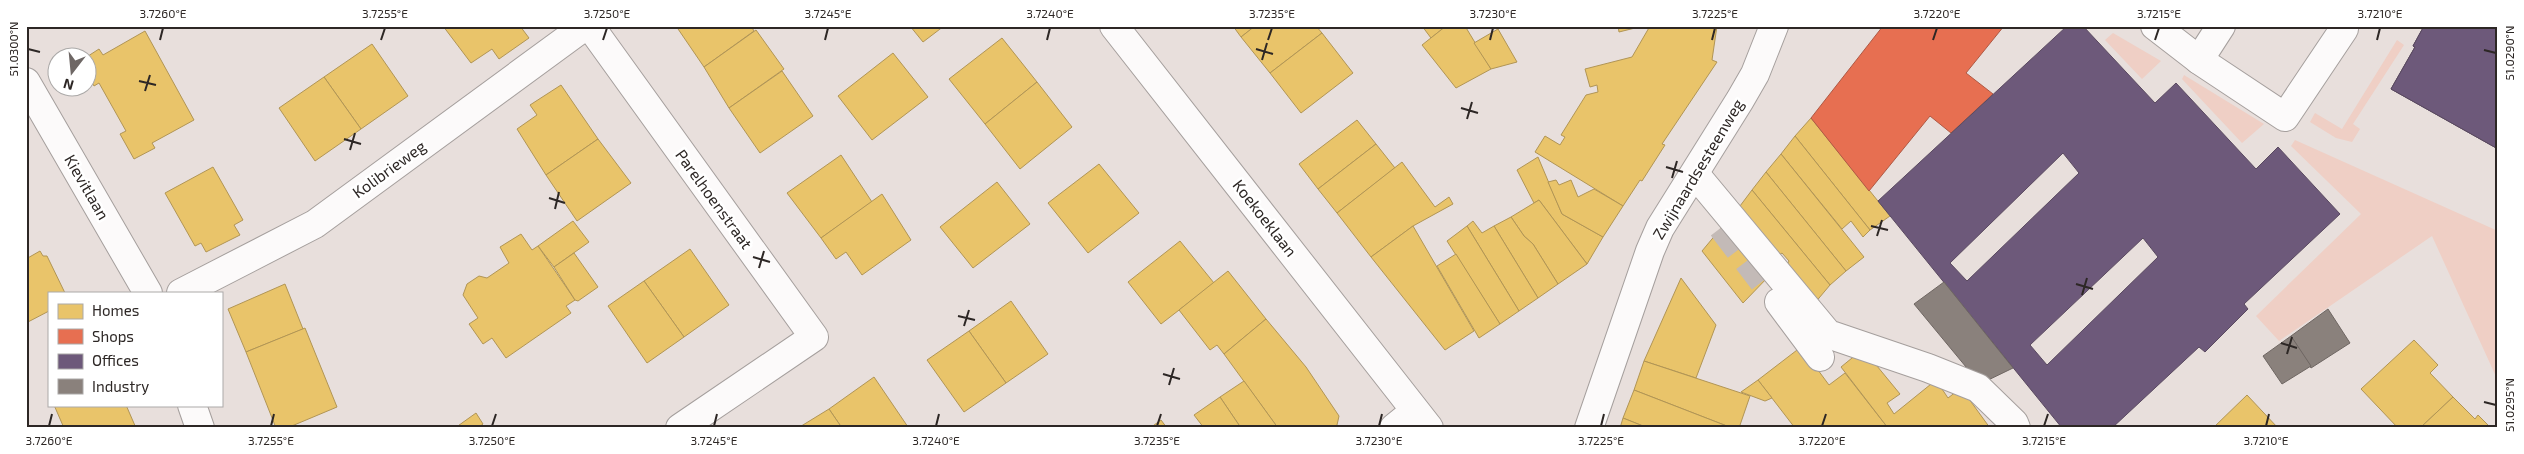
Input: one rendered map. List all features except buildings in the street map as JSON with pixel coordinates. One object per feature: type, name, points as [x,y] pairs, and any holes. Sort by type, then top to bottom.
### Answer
[{"type":"street","name":"Kolibrieweg","points":[[184,292],[315,224],[585,26]]},
{"type":"street","name":"Parelhoenstraat","points":[[590,26],[814,337],[680,428]]},
{"type":"street","name":"Koekoeklaan","points":[[1114,26],[1422,419]]},
{"type":"street","name":"Zwijnaardsesteenweg","points":[[1589,428],[1650,251],[1660,228],[1750,83],[1774,26]]},
{"type":"street","points":[[2155,26],[2200,60],[2285,117],[2344,29]]},
{"type":"street","points":[[2200,60],[2221,26]]},
{"type":"street","name":"Kievitlaan","points":[[26,82],[147,292]]},
{"type":"street","points":[[1692,178],[1722,227]]},
{"type":"street","points":[[1692,178],[1828,334],[1928,368],[1978,388],[2014,423],[2016,428]]},
{"type":"street","points":[[1763,281],[1820,356]]},
{"type":"street","points":[[192,406],[200,428]]},
{"type":"street","points":[[1394,428],[1422,419]]},
{"type":"shaded area","points":[[2113,33],[2161,61],[2142,79],[2105,40]]},
{"type":"shaded area","points":[[2397,40],[2404,45],[2353,124],[2360,129],[2352,142],[2336,138],[2310,122],[2315,113],[2342,129]]},
{"type":"shaded area","points":[[2184,75],[2264,124],[2242,143],[2182,79]]},
{"type":"shaded area","points":[[2295,140],[2498,231],[2498,381],[2432,236],[2279,341],[2256,316],[2361,214],[2291,146]]},
{"type":"tunnel","points":[[1722,227],[1763,281]]}]
